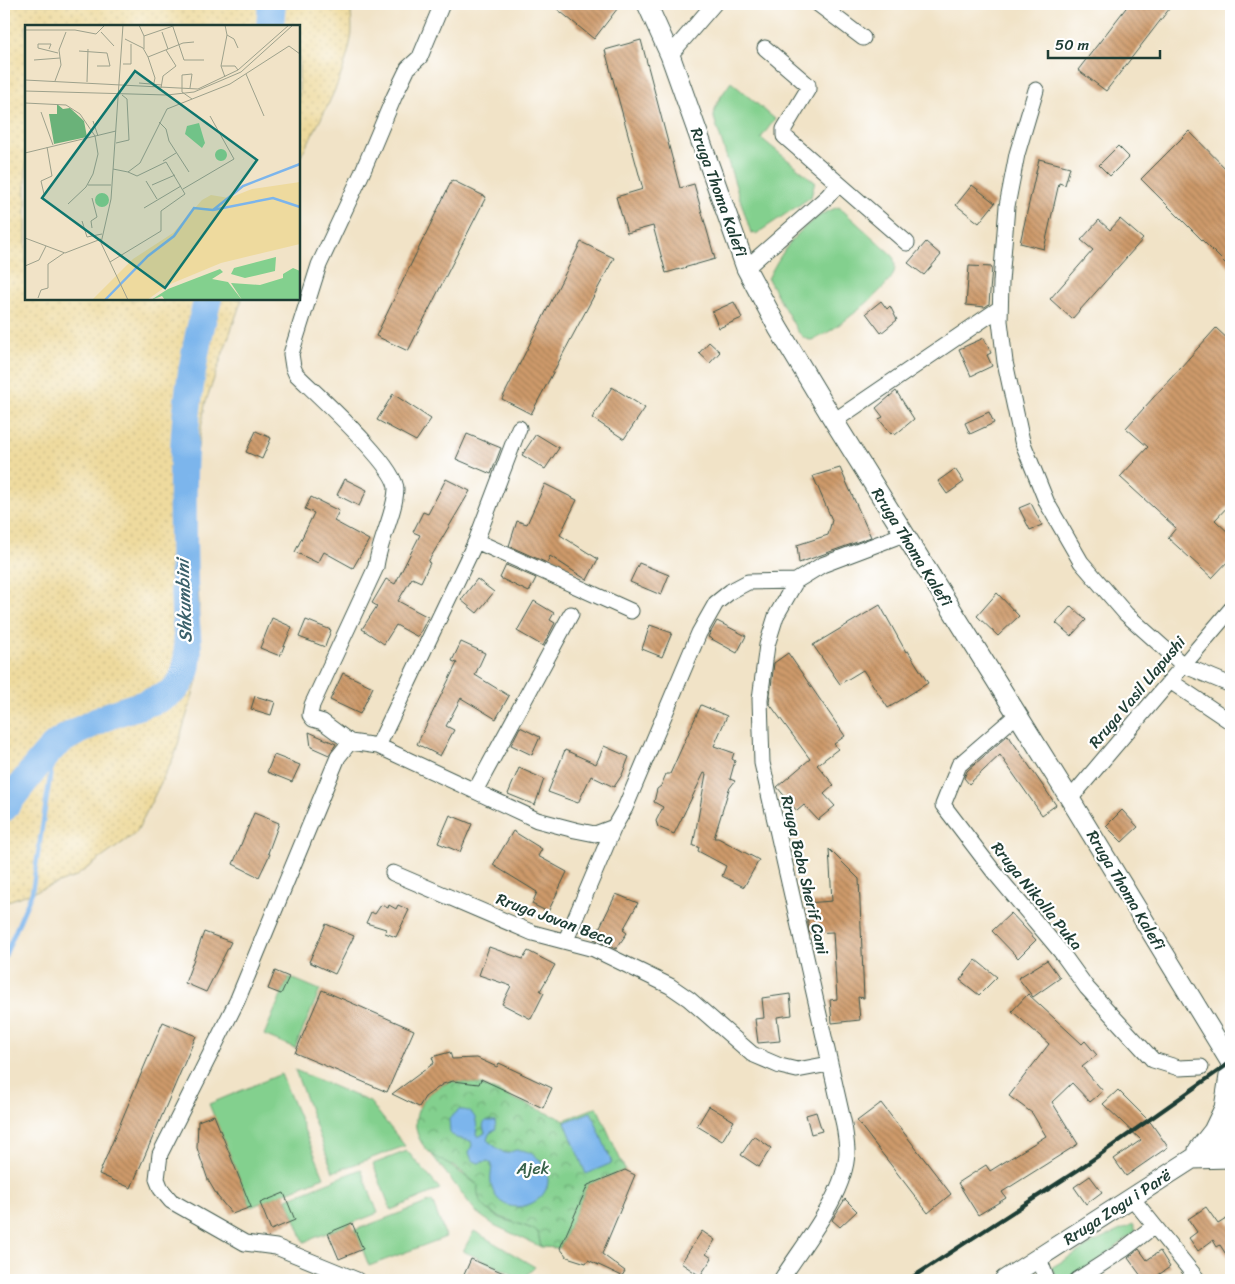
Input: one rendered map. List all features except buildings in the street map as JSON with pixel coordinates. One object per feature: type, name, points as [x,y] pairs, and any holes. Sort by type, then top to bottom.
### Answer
[{"type":"main road","name":"Rruga Thoma Kalefi","points":[[652,7],[746,268],[778,328],[834,422],[1018,714],[1231,1063]]},
{"type":"main road","points":[[1191,1159],[1213,1131],[1224,1108],[1231,1063]]},
{"type":"main road","name":"Rruga Zogu i Parë","points":[[1004,1280],[1231,1134]]},
{"type":"main road","points":[[1191,1159],[1231,1158]]},
{"type":"street","points":[[442,4],[420,57],[408,68],[394,97],[358,181],[318,265],[291,354],[292,367],[296,374],[371,449],[393,476],[396,487],[378,551],[376,567],[310,710],[313,719],[323,722],[350,742],[378,746],[537,820],[595,834],[614,828]]},
{"type":"street","points":[[670,56],[714,4]]},
{"type":"street","points":[[818,4],[863,38]]},
{"type":"street","points":[[766,48],[808,85],[808,89],[784,129],[784,136],[907,243]]},
{"type":"street","points":[[1036,90],[1017,154],[1007,206],[1000,308],[1005,362],[1022,441],[1046,503],[1081,562],[1126,614],[1183,665],[1231,685]]},
{"type":"street","points":[[746,268],[827,197],[838,184]]},
{"type":"street","points":[[834,422],[1000,308]]},
{"type":"street","points":[[378,746],[476,541],[519,428]]},
{"type":"street","points":[[566,940],[614,828],[640,776],[699,633],[716,603],[730,591],[748,582],[796,580],[822,566],[904,534]]},
{"type":"street","points":[[476,541],[631,611]]},
{"type":"street","name":"Rruga Baba Sherif Cani","points":[[781,1280],[821,1220],[838,1189],[847,1152],[844,1125],[762,763],[760,699],[767,645],[776,616],[796,580]]},
{"type":"street","name":"Rruga Vasil Llapushi","points":[[1070,799],[1231,609]]},
{"type":"street","points":[[475,791],[571,614]]},
{"type":"street","points":[[1170,681],[1231,722]]},
{"type":"street","name":"Rruga Nikolla Puka","points":[[1018,714],[959,765],[943,805],[994,872],[1050,938],[1086,988],[1153,1060],[1179,1068],[1201,1067]]},
{"type":"street","points":[[350,742],[338,758],[237,1001],[160,1154],[156,1171],[158,1184],[171,1201],[235,1238],[254,1245],[276,1247],[357,1280]]},
{"type":"street","name":"Rruga Jovan Beca","points":[[393,873],[533,933],[566,940],[594,949],[670,986],[689,999],[752,1054],[780,1066],[797,1070],[829,1064]]},
{"type":"street","points":[[1132,1198],[1198,1280]]},
{"type":"street","points":[[1077,1280],[1123,1250],[1154,1226]]},
{"type":"street","points":[[1039,1258],[1047,1280]]},
{"type":"green space","points":[[731,82],[775,119],[761,138],[815,182],[811,197],[756,234],[751,233],[714,118],[717,103]]},
{"type":"green space","points":[[839,207],[893,256],[895,270],[880,291],[842,323],[819,337],[809,340],[798,332],[768,279],[780,256],[796,235],[816,218]]},
{"type":"green space","points":[[289,977],[320,990],[295,1048],[264,1035]]},
{"type":"green space","points":[[295,1070],[370,1102],[405,1146],[333,1172]]},
{"type":"green space","points":[[281,1074],[324,1177],[251,1207],[209,1104]]},
{"type":"green space","name":"Ajek","points":[[453,1081],[479,1084],[564,1120],[597,1107],[625,1170],[588,1185],[560,1248],[541,1247],[538,1232],[490,1211],[483,1205],[478,1196],[478,1185],[456,1168],[427,1150],[416,1129],[416,1118],[419,1108],[432,1092],[442,1085]]},
{"type":"green space","points":[[407,1151],[440,1189],[391,1210],[373,1164]]},
{"type":"green space","points":[[429,1151],[478,1185],[483,1204],[494,1215],[538,1232],[541,1247],[494,1225],[477,1213]]},
{"type":"green space","points":[[361,1169],[378,1213],[304,1242],[287,1199]]},
{"type":"green space","points":[[432,1201],[446,1237],[369,1266],[355,1230]]},
{"type":"green space","points":[[1133,1224],[1136,1231],[1106,1255],[1066,1280],[1060,1280],[1051,1268],[1091,1244]]},
{"type":"green space","points":[[474,1231],[535,1267],[523,1279],[463,1251]]},
{"type":"sand","name":"Shkumbini","points":[[6,4],[350,4],[352,30],[347,55],[337,86],[300,157],[300,25],[25,25],[25,300],[242,300],[205,404],[196,460],[193,536],[199,602],[197,681],[175,754],[136,833],[75,877],[8,901],[4,906],[4,9]]},
{"type":"water","name":"Ajek","points":[[459,1110],[472,1113],[476,1120],[476,1134],[478,1137],[485,1133],[483,1126],[485,1121],[495,1121],[496,1129],[489,1134],[488,1141],[505,1153],[517,1150],[525,1151],[534,1155],[543,1164],[548,1178],[546,1189],[539,1199],[529,1205],[517,1207],[505,1204],[496,1197],[491,1183],[492,1164],[488,1161],[478,1163],[472,1160],[469,1153],[472,1145],[471,1141],[456,1138],[450,1132],[449,1119]]},
{"type":"water","name":"Ajek","points":[[591,1112],[612,1163],[586,1174],[565,1122]]},
{"type":"waterway","name":"Shkumbini","points":[[270,25],[272,4]]},
{"type":"waterway","name":"Shkumbini","points":[[4,808],[41,760],[59,742],[111,715],[167,695],[181,682],[185,673],[188,652],[183,531],[186,415],[198,338],[208,300]]},
{"type":"waterway","points":[[4,958],[32,892],[55,745]]},
{"type":"railway","points":[[908,1280],[1078,1170],[1231,1062]]}]
